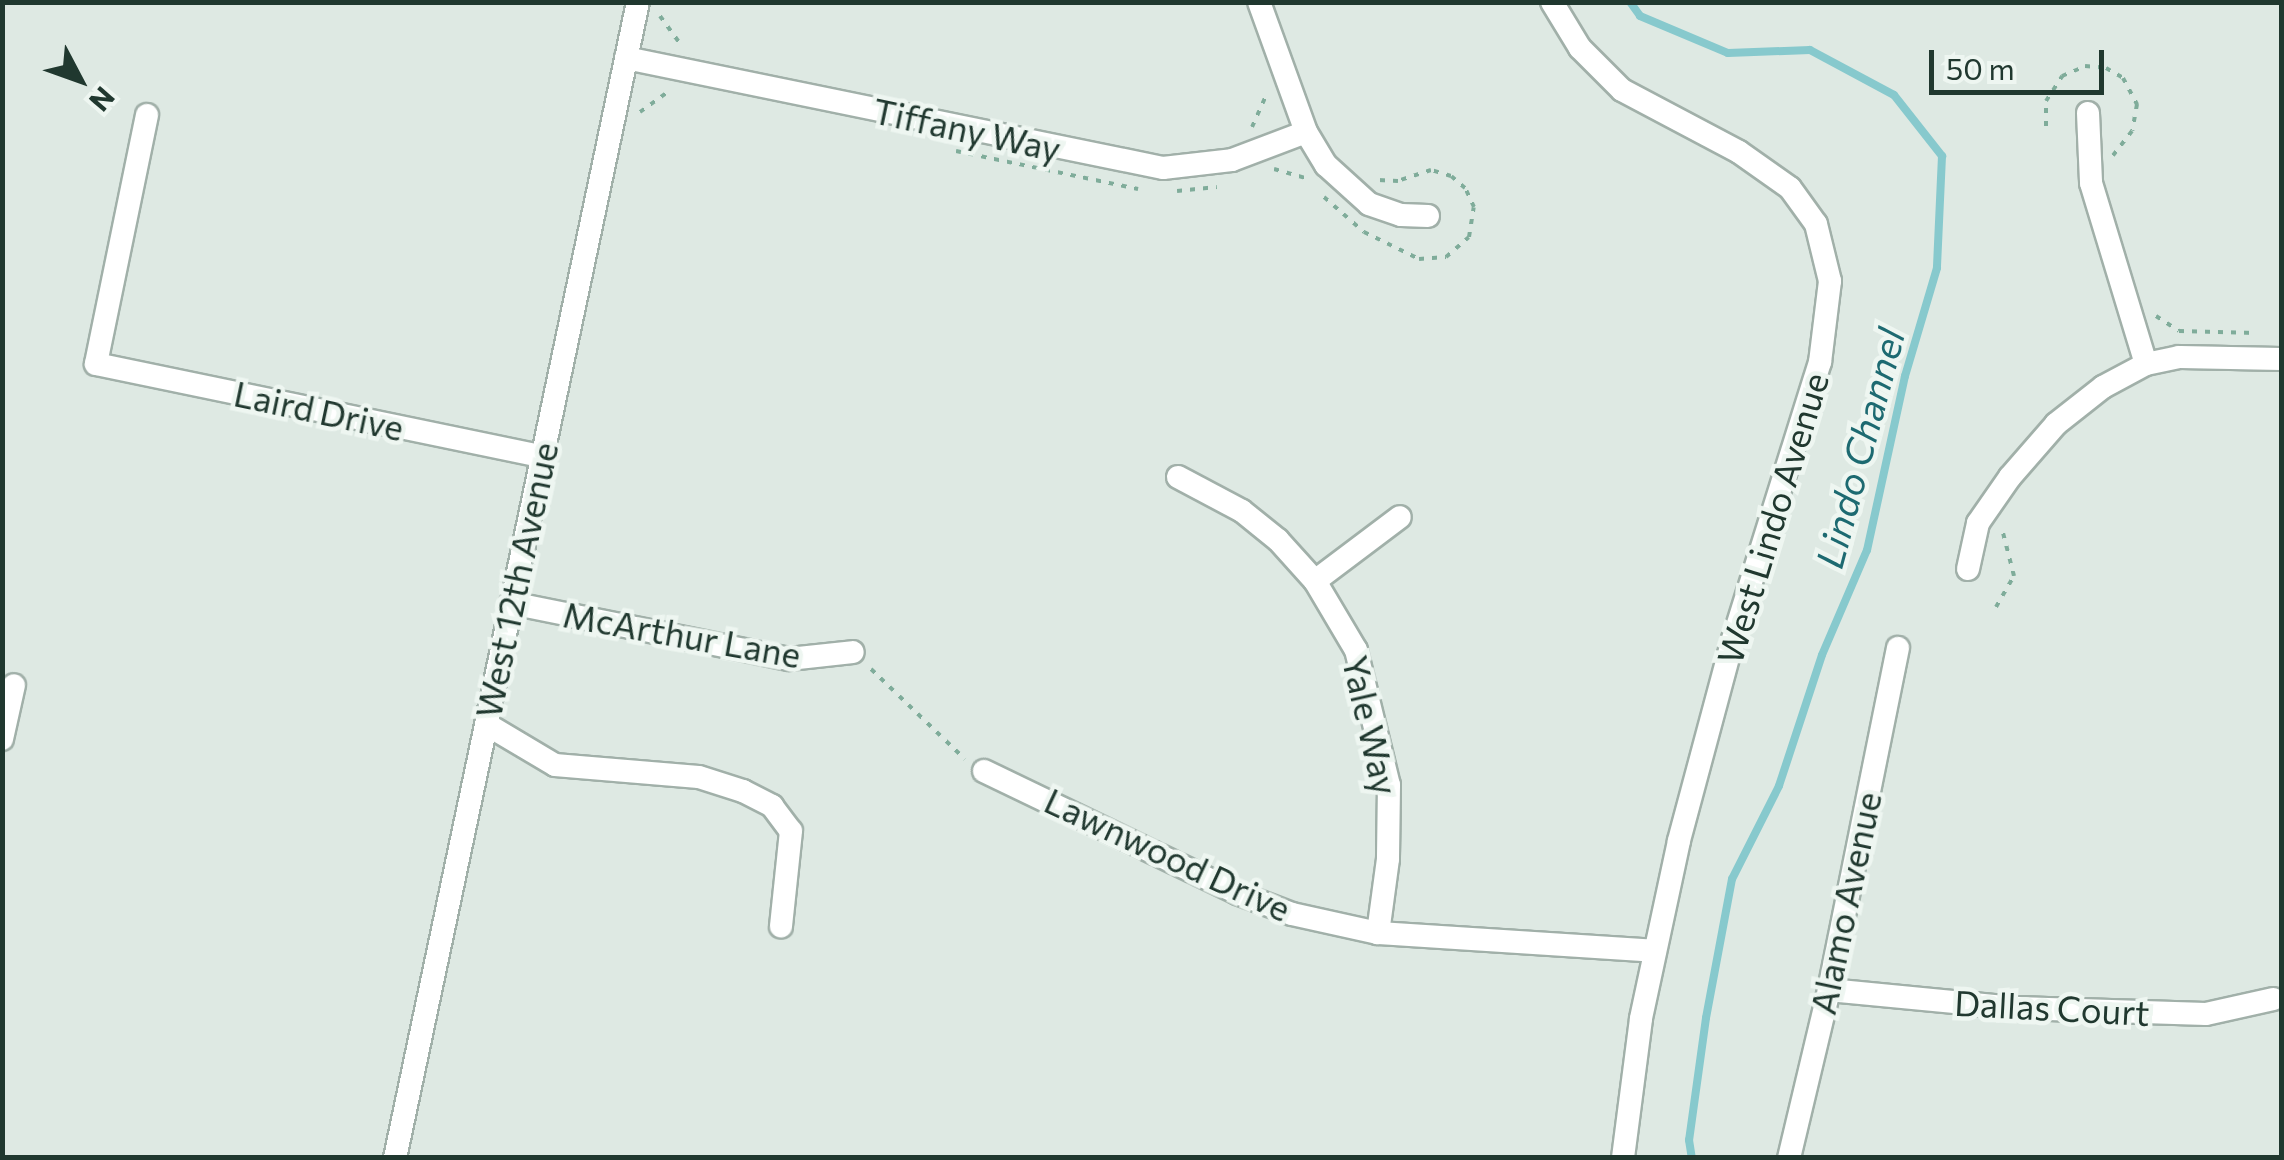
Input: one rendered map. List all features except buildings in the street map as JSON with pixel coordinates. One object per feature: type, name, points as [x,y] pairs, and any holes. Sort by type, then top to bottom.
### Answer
[{"type":"street","name":"West 12th Avenue","points":[[396,1158],[638,2]]},
{"type":"street","points":[[1259,2],[1306,132],[1326,165],[1354,194],[1386,212],[1428,216]]},
{"type":"street","name":"West Lindo Avenue","points":[[1552,2],[1580,48],[1622,90],[1740,152],[1790,188],[1816,224],[1829,265],[1830,300],[1820,362],[1721,684],[1654,951],[1630,1086],[1624,1158]]},
{"type":"street","name":"Tiffany Way","points":[[626,58],[1162,168],[1221,162],[1306,132]]},
{"type":"street","points":[[2088,113],[2091,184],[2146,364]]},
{"type":"street","name":"Laird Drive","points":[[148,115],[96,364],[542,456]]},
{"type":"street","points":[[1968,569],[1978,523],[2034,449],[2079,403],[2146,364],[2211,355],[2282,359]]},
{"type":"street","name":"Yale Way","points":[[1178,477],[1259,523],[1314,582],[1356,650],[1385,758],[1390,834],[1378,933]]},
{"type":"street","points":[[1314,582],[1400,517]]},
{"type":"street","name":"McArthur Lane","points":[[512,603],[789,658],[853,652]]},
{"type":"street","name":"Alamo Avenue","points":[[1788,1158],[1829,990],[1898,648]]},
{"type":"street","points":[[2,739],[14,685]]},
{"type":"street","points":[[486,724],[556,764],[699,778],[744,791],[772,806],[791,831],[781,926]]},
{"type":"street","name":"Lawnwood Drive","points":[[984,770],[1265,905],[1378,933],[1654,951]]},
{"type":"street","name":"Dallas Court","points":[[1829,990],[2017,1008],[2206,1014],[2274,998]]},
{"type":"path","points":[[662,2],[659,15],[678,44],[694,48]]},
{"type":"path","points":[[2046,126],[2046,101],[2062,76],[2085,66],[2114,71],[2134,94],[2137,114],[2132,131],[2110,162]]},
{"type":"path","points":[[1240,131],[1254,126],[1267,98],[1262,80]]},
{"type":"path","points":[[2152,307],[2162,322],[2179,331],[2267,334]]},
{"type":"path","points":[[1996,606],[2014,576],[2003,522]]},
{"type":"path","points":[[853,652],[944,742],[984,770]]},
{"type":"waterway","name":"Lindo Channel","points":[[1630,2],[1640,16],[1728,53],[1810,50],[1894,95],[1942,156],[1937,268],[1905,376],[1867,550],[1822,655],[1779,786],[1732,879],[1706,1018],[1689,1140],[1692,1158]]}]
